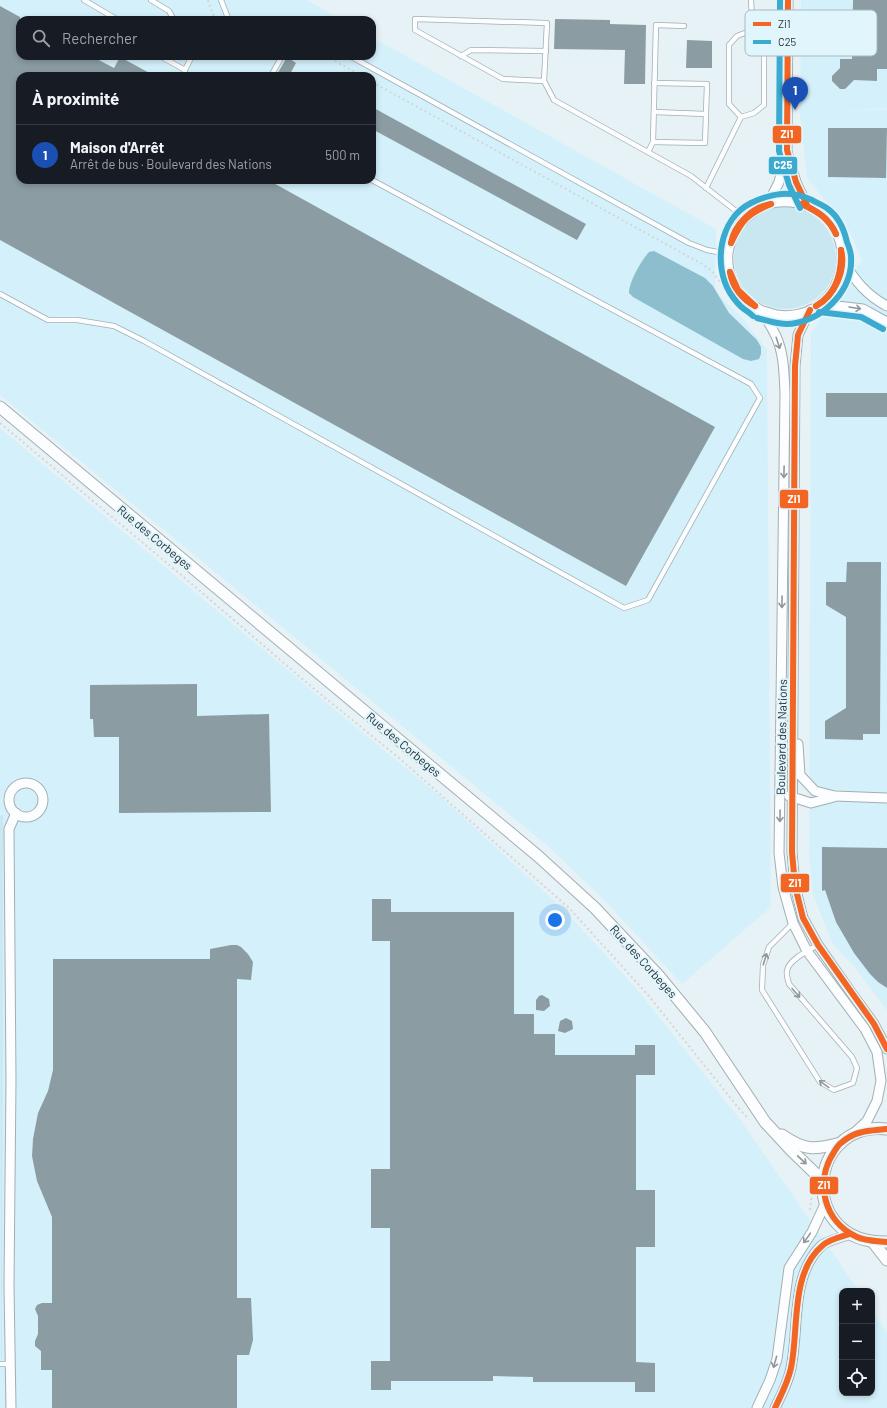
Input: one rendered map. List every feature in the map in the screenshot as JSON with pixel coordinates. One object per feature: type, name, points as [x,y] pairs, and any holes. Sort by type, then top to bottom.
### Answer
[{"type":"street","points":[[788,0],[788,10]]},
{"type":"street","points":[[768,204],[779,182],[787,150],[788,56]]},
{"type":"street","points":[[787,150],[796,182],[807,205]]},
{"type":"street","points":[[788,201],[807,205],[822,214],[834,228],[841,244],[843,262],[840,278],[832,293],[820,304],[810,310],[794,315],[776,315],[759,310],[748,302],[739,292],[732,280],[728,267],[728,254],[731,240],[737,228],[745,218],[756,209],[768,204],[788,201]]},
{"type":"street","points":[[843,262],[858,284],[876,300],[887,306]]},
{"type":"street","points":[[820,304],[862,309],[887,322]]},
{"type":"street","name":"Boulevard des Nations","points":[[759,310],[776,336],[783,358],[785,392],[779,853],[783,887],[793,923],[807,951],[865,1029],[877,1052],[882,1081],[877,1101],[867,1121],[853,1134]]},
{"type":"street","name":"Boulevard des Nations","points":[[810,310],[798,335],[795,366],[792,798],[792,852],[795,886],[804,918],[818,946],[874,1024],[887,1049]]},
{"type":"street","name":"Rue des Corbeges","points":[[0,408],[538,856],[595,908],[658,975],[705,1032],[765,1122],[822,1180]]},
{"type":"street","points":[[793,671],[800,775],[815,791],[835,796],[887,798]]},
{"type":"street","points":[[781,694],[786,728],[785,795],[811,803],[835,796]]},
{"type":"street","points":[[10,1408],[9,1286],[11,1072],[9,830],[16,813]]},
{"type":"street","name":"Rue des Corbeges","points":[[765,1122],[783,1136],[801,1146],[816,1149],[841,1143]]},
{"type":"street","points":[[887,1129],[880,1128],[866,1130],[853,1134],[841,1143],[832,1154],[826,1166],[822,1180],[825,1204],[831,1216],[840,1227],[861,1239],[873,1242],[887,1242]]},
{"type":"street","points":[[757,1408],[770,1380],[777,1358],[789,1268],[812,1232],[825,1204]]},
{"type":"street","points":[[775,1408],[782,1394],[792,1363],[801,1281],[809,1262],[822,1244],[850,1234]]},
{"type":"street","points":[[873,1242],[887,1260]]},
{"type":"lane","points":[[84,0],[111,16]]},
{"type":"lane","points":[[151,0],[168,11],[171,16]]},
{"type":"lane","points":[[221,0],[226,16]]},
{"type":"lane","points":[[751,0],[752,10]]},
{"type":"lane","points":[[544,81],[503,79],[415,30],[415,19],[547,23],[544,81],[554,100],[691,176],[745,218]]},
{"type":"lane","points":[[648,152],[653,142],[656,25],[684,26]]},
{"type":"lane","points":[[741,117],[728,104],[729,45],[737,36],[745,33]]},
{"type":"lane","points":[[461,56],[471,50],[546,51]]},
{"type":"lane","points":[[741,117],[754,114],[764,105],[764,56]]},
{"type":"lane","points":[[168,60],[185,70],[190,60]]},
{"type":"lane","points":[[273,72],[280,60]]},
{"type":"lane","points":[[357,60],[689,243],[707,250],[728,254]]},
{"type":"lane","points":[[653,142],[706,143],[707,84],[654,83]]},
{"type":"lane","points":[[654,112],[706,114]]},
{"type":"lane","points":[[706,188],[741,117]]},
{"type":"lane","points":[[0,294],[48,320],[77,320],[114,326],[144,341],[624,608],[648,600],[760,398],[751,384],[376,182]]},
{"type":"lane","points":[[793,923],[769,947],[763,965],[762,990],[820,1082],[834,1090],[853,1083],[857,1068],[852,1057],[788,984],[786,971],[791,963],[807,951],[818,946]]},
{"type":"lane","points":[[0,1364],[10,1364]]},
{"type":"path","points":[[208,0],[214,16]]},
{"type":"path","points":[[333,60],[355,72]]},
{"type":"path","points":[[376,84],[702,264],[712,271],[720,280],[726,293],[732,301]]},
{"type":"path","points":[[743,312],[757,322]]},
{"type":"path","points":[[0,423],[313,688],[399,758],[570,909],[648,995],[741,1111],[752,1122]]},
{"type":"path","points":[[810,1214],[813,1188]]},
{"type":"shaded area","points":[[0,0],[307,0],[335,16],[16,16],[16,60],[376,60],[376,39],[716,229],[715,291],[745,321],[767,350],[771,907],[682,984],[604,900],[549,847],[0,395]]},
{"type":"shaded area","points":[[801,0],[887,0],[887,108],[840,112],[887,109],[887,1010],[854,966],[833,944],[813,895],[809,855],[811,333],[862,260],[850,232],[807,178],[800,114],[801,56],[877,56],[877,10],[801,10]]},
{"type":"shaded area","points":[[785,207],[804,211],[821,222],[832,239],[836,258],[832,277],[821,294],[804,305],[785,309],[766,305],[749,294],[738,277],[734,258],[738,239],[749,222],[766,211]]},
{"type":"shaded area","points":[[654,251],[705,278],[713,286],[729,313],[757,340],[761,347],[759,359],[751,361],[743,359],[633,297],[629,293],[631,283],[639,266],[649,252]]},
{"type":"shaded area","points":[[0,428],[328,704],[440,796],[564,910],[636,988],[742,1122],[857,1288],[839,1288],[839,1396],[875,1396],[875,1314],[887,1332],[887,1408],[0,1408]]},
{"type":"shaded area","points":[[3,815],[2,1359],[1,1359],[0,816]]},
{"type":"building","points":[[853,0],[887,0],[887,69],[877,69],[877,81],[854,80],[845,89],[840,89],[832,81],[832,76],[840,68],[840,59],[852,59],[852,56],[877,56],[877,10],[853,10]]},
{"type":"building","points":[[0,6],[18,16],[16,16],[16,60],[99,60],[114,68],[118,60],[126,60],[148,72],[16,72],[16,184],[275,184],[715,427],[626,586],[0,240]]},
{"type":"building","points":[[555,19],[610,20],[610,24],[646,25],[645,84],[624,84],[625,50],[554,49]]},
{"type":"building","points":[[687,40],[712,41],[712,68],[686,68]]},
{"type":"building","points":[[285,60],[292,60],[296,63],[291,72],[278,72]]},
{"type":"building","points":[[376,109],[586,224],[577,240],[376,131]]},
{"type":"building","points":[[828,128],[887,128],[886,178],[828,177]]},
{"type":"building","points":[[826,393],[887,393],[887,417],[826,417]]},
{"type":"building","points":[[847,562],[881,562],[880,734],[863,734],[863,740],[825,739],[825,721],[846,708],[846,617],[826,605],[826,582],[846,582]]},
{"type":"building","points":[[197,684],[197,716],[269,714],[271,812],[119,813],[119,737],[94,737],[93,719],[90,719],[90,685]]},
{"type":"building","points":[[822,847],[887,848],[887,988],[870,974],[854,953],[836,922],[825,890],[822,891]]},
{"type":"building","points":[[372,899],[391,899],[391,912],[514,912],[514,1014],[534,1014],[534,1034],[555,1034],[555,1055],[635,1055],[635,1045],[655,1045],[655,1075],[636,1075],[636,1190],[655,1190],[655,1247],[636,1247],[636,1362],[655,1363],[655,1392],[635,1392],[635,1382],[533,1382],[533,1377],[493,1376],[493,1381],[391,1381],[391,1390],[371,1390],[371,1361],[390,1361],[390,1228],[371,1228],[371,1169],[390,1169],[390,941],[372,941]]},
{"type":"building","points":[[231,945],[241,947],[253,962],[251,980],[237,979],[237,1298],[251,1298],[253,1340],[249,1355],[237,1355],[237,1408],[52,1408],[52,1370],[41,1370],[41,1351],[35,1346],[35,1341],[38,1334],[38,1316],[35,1309],[37,1305],[42,1303],[52,1303],[52,1217],[37,1181],[32,1156],[33,1139],[38,1113],[48,1091],[53,1070],[53,959],[210,959],[210,949]]},
{"type":"building","points":[[542,995],[549,999],[550,1006],[544,1011],[536,1010],[536,1000]]},
{"type":"building","points":[[566,1018],[572,1021],[573,1029],[565,1033],[558,1031],[560,1021]]},
{"type":"transit line","name":"C25","points":[[780,0],[780,10]]},
{"type":"transit line","name":"Zi1","points":[[788,0],[788,10]]},
{"type":"transit line","name":"C25","points":[[780,56],[779,151],[789,185],[800,208]]},
{"type":"transit line","name":"Zi1","points":[[788,56],[787,150],[796,182],[807,205]]},
{"type":"transit line","name":"C25","points":[[753,316],[740,306],[730,293],[725,282],[722,269],[722,244],[726,231],[732,220],[740,210],[751,203],[774,195],[796,195],[824,206],[832,212],[840,224],[850,251],[850,269],[842,290],[836,300],[827,308],[818,315],[807,320],[786,324],[757,318]]},
{"type":"transit line","name":"Zi1","points":[[731,243],[736,230],[745,218],[757,209],[771,204]]},
{"type":"transit line","name":"Zi1","points":[[731,243],[742,223],[746,219],[756,211],[771,204]]},
{"type":"transit line","name":"Zi1","points":[[802,204],[813,209],[826,219],[836,234]]},
{"type":"transit line","name":"Zi1","points":[[802,204],[826,219],[836,234]]},
{"type":"transit line","name":"Zi1","points":[[816,306],[823,301],[833,289],[839,274],[841,250]]},
{"type":"transit line","name":"Zi1","points":[[816,306],[829,296],[838,282],[842,266],[841,250]]},
{"type":"transit line","name":"Zi1","points":[[730,272],[738,290],[755,306]]},
{"type":"transit line","name":"Zi1","points":[[730,272],[733,283],[742,297],[755,306]]},
{"type":"transit line","name":"Zi1","points":[[810,310],[798,335],[795,366],[792,852],[795,886],[803,918],[818,945],[874,1024],[887,1049]]},
{"type":"transit line","name":"C25","points":[[819,312],[861,317],[883,329]]},
{"type":"transit line","name":"Zi1","points":[[887,1129],[857,1133],[840,1144],[828,1164],[824,1188],[830,1211],[837,1222],[846,1230],[860,1238],[872,1241],[887,1242]]},
{"type":"transit line","name":"Zi1","points":[[775,1408],[790,1373],[800,1287],[805,1271],[812,1257],[822,1246],[835,1238],[850,1234]]},
{"type":"place","name":"Maison d'Arrêt","points":[[795,110]]}]
